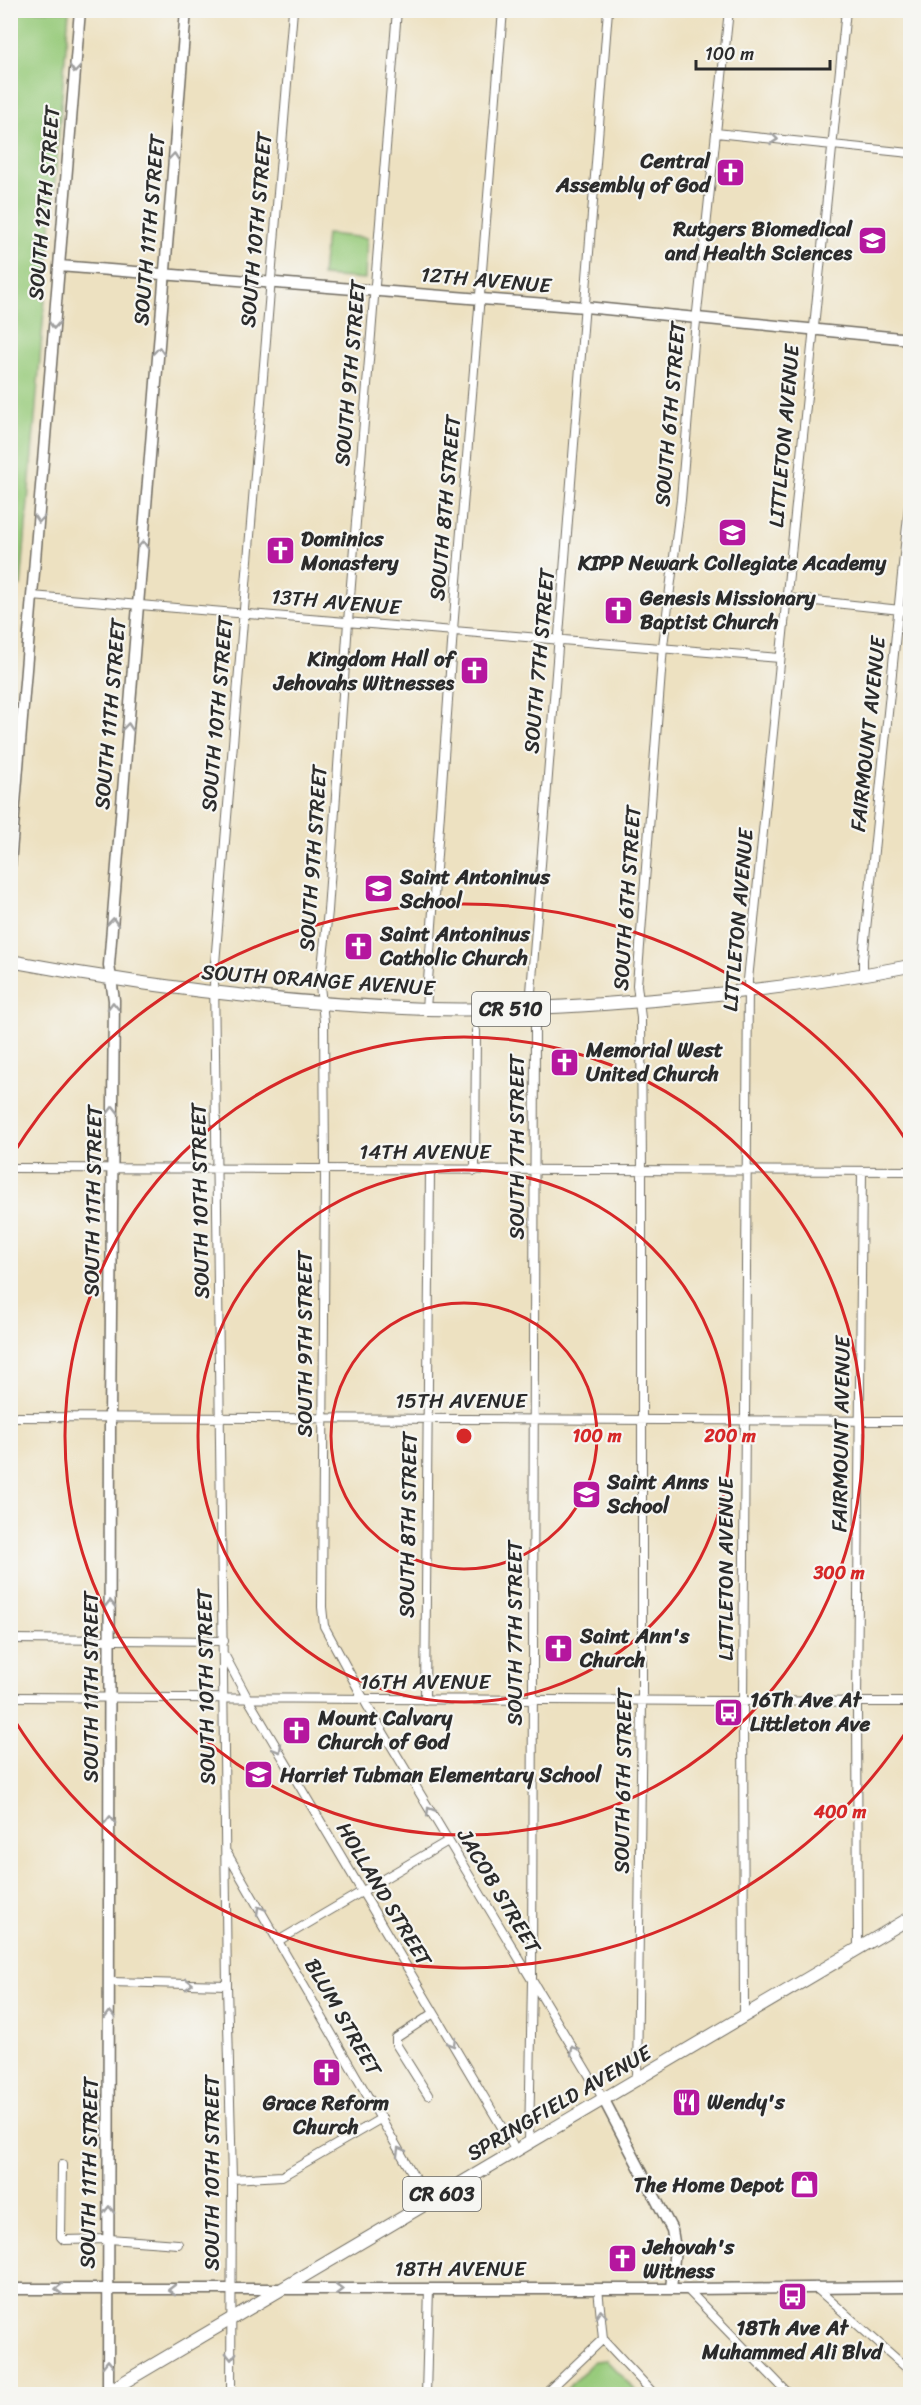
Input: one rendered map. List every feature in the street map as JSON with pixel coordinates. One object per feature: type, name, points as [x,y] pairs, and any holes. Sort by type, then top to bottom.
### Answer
[{"type":"main road","name":"SOUTH ORANGE AVENUE","points":[[10,961],[110,980],[215,993],[322,1003],[426,1009],[533,1008],[638,1002],[747,991],[910,966]]},
{"type":"main road","name":"SPRINGFIELD AVENUE","points":[[107,2394],[231,2318],[910,1918]]},
{"type":"street","name":"SOUTH 12TH STREET","points":[[10,865],[80,10]]},
{"type":"street","name":"SOUTH 11TH STREET","points":[[107,2394],[110,1418],[114,1000],[109,964],[186,10]]},
{"type":"street","name":"SOUTH 10TH STREET","points":[[231,2394],[232,2179],[227,1985],[214,976],[293,10]]},
{"type":"street","name":"SOUTH 9TH STREET","points":[[363,1699],[324,1626],[322,1607],[325,1170],[324,1021],[320,986],[328,911],[348,622],[397,10]]},
{"type":"street","name":"SOUTH 8TH STREET","points":[[426,1009],[453,630],[503,10]]},
{"type":"street","name":"SOUTH 7TH STREET","points":[[529,2143],[532,1980],[535,1171],[535,1024],[531,992],[608,10]]},
{"type":"street","name":"SOUTH 6TH STREET","points":[[638,2080],[642,1701],[642,1171],[641,1018],[637,985],[663,646],[681,500],[697,318],[729,10]]},
{"type":"street","name":"LITTLETON AVENUE","points":[[744,2016],[743,1702],[747,991],[846,10]]},
{"type":"street","points":[[716,133],[910,153]]},
{"type":"street","name":"12TH AVENUE","points":[[58,266],[585,307],[910,339]]},
{"type":"street","name":"FAIRMOUNT AVENUE","points":[[863,975],[910,496]]},
{"type":"street","name":"13TH AVENUE","points":[[32,596],[663,646],[780,658]]},
{"type":"street","points":[[787,598],[910,611]]},
{"type":"street","points":[[475,1171],[476,1031]]},
{"type":"street","name":"14TH AVENUE","points":[[10,1168],[910,1171]]},
{"type":"street","name":"SOUTH 8TH STREET","points":[[425,1700],[429,1170]]},
{"type":"street","name":"FAIRMOUNT AVENUE","points":[[858,1949],[856,1702],[862,1171]]},
{"type":"street","name":"15TH AVENUE","points":[[10,1417],[910,1421]]},
{"type":"street","points":[[10,1639],[224,1641]]},
{"type":"street","name":"HOLLAND STREET","points":[[224,1653],[248,1698],[516,2151]]},
{"type":"street","name":"16TH AVENUE","points":[[10,1697],[910,1702]]},
{"type":"street","name":"JACOB STREET","points":[[363,1699],[604,2100]]},
{"type":"street","points":[[278,1941],[448,1840]]},
{"type":"street","name":"BLUM STREET","points":[[226,1851],[429,2202]]},
{"type":"street","points":[[110,1982],[227,1985]]},
{"type":"street","points":[[428,2095],[396,2044],[396,2038],[434,2013]]},
{"type":"street","points":[[604,2100],[672,2230],[675,2248],[671,2289]]},
{"type":"street","points":[[232,2179],[282,2176],[382,2118]]},
{"type":"street","points":[[62,2164],[61,2237],[64,2240],[109,2239],[178,2244]]},
{"type":"street","name":"18TH AVENUE","points":[[10,2289],[687,2289],[910,2286]]},
{"type":"street","points":[[814,2287],[910,2372]]},
{"type":"street","points":[[426,2394],[429,2288]]},
{"type":"street","points":[[598,2288],[603,2339],[654,2394]]},
{"type":"street","points":[[687,2289],[789,2394]]},
{"type":"street","points":[[545,2394],[603,2339]]},
{"type":"green space","points":[[11,10],[69,11],[21,586],[11,587]]},
{"type":"green space","points":[[326,234],[367,238],[365,279],[322,276]]},
{"type":"green space","points":[[606,2360],[639,2394],[562,2394],[594,2361]]},
{"type":"place","name":"Central Assembly of God","points":[[731,173]]},
{"type":"place","name":"Rutgers Biomedical and Health Sciences","points":[[873,241]]},
{"type":"place","name":"KIPP Newark Collegiate Academy","points":[[732,532]]},
{"type":"place","name":"Dominics Monastery","points":[[280,551]]},
{"type":"place","name":"Genesis Missionary Baptist Church","points":[[619,610]]},
{"type":"place","name":"Kingdom Hall of Jehovahs Witnesses","points":[[475,671]]},
{"type":"place","name":"Saint Antoninus School","points":[[379,889]]},
{"type":"place","name":"Saint Antoninus Catholic Church","points":[[359,946]]},
{"type":"place","name":"Memorial West United Church","points":[[565,1062]]},
{"type":"place","name":"Saint Anns School","points":[[586,1494]]},
{"type":"place","name":"Saint Ann's Church","points":[[559,1648]]},
{"type":"place","name":"16Th Ave At Littleton Ave","points":[[729,1712]]},
{"type":"place","name":"Mount Calvary Church of God","points":[[297,1730]]},
{"type":"place","name":"Harriet Tubman Elementary School","points":[[259,1775]]},
{"type":"place","name":"Grace Reform Church","points":[[326,2072]]},
{"type":"place","name":"Wendy's","points":[[686,2102]]},
{"type":"place","name":"The Home Depot","points":[[805,2185]]},
{"type":"place","name":"Jehovah's Witness","points":[[622,2259]]},
{"type":"place","name":"18Th Ave At Muhammed Ali Blvd","points":[[792,2297]]}]
